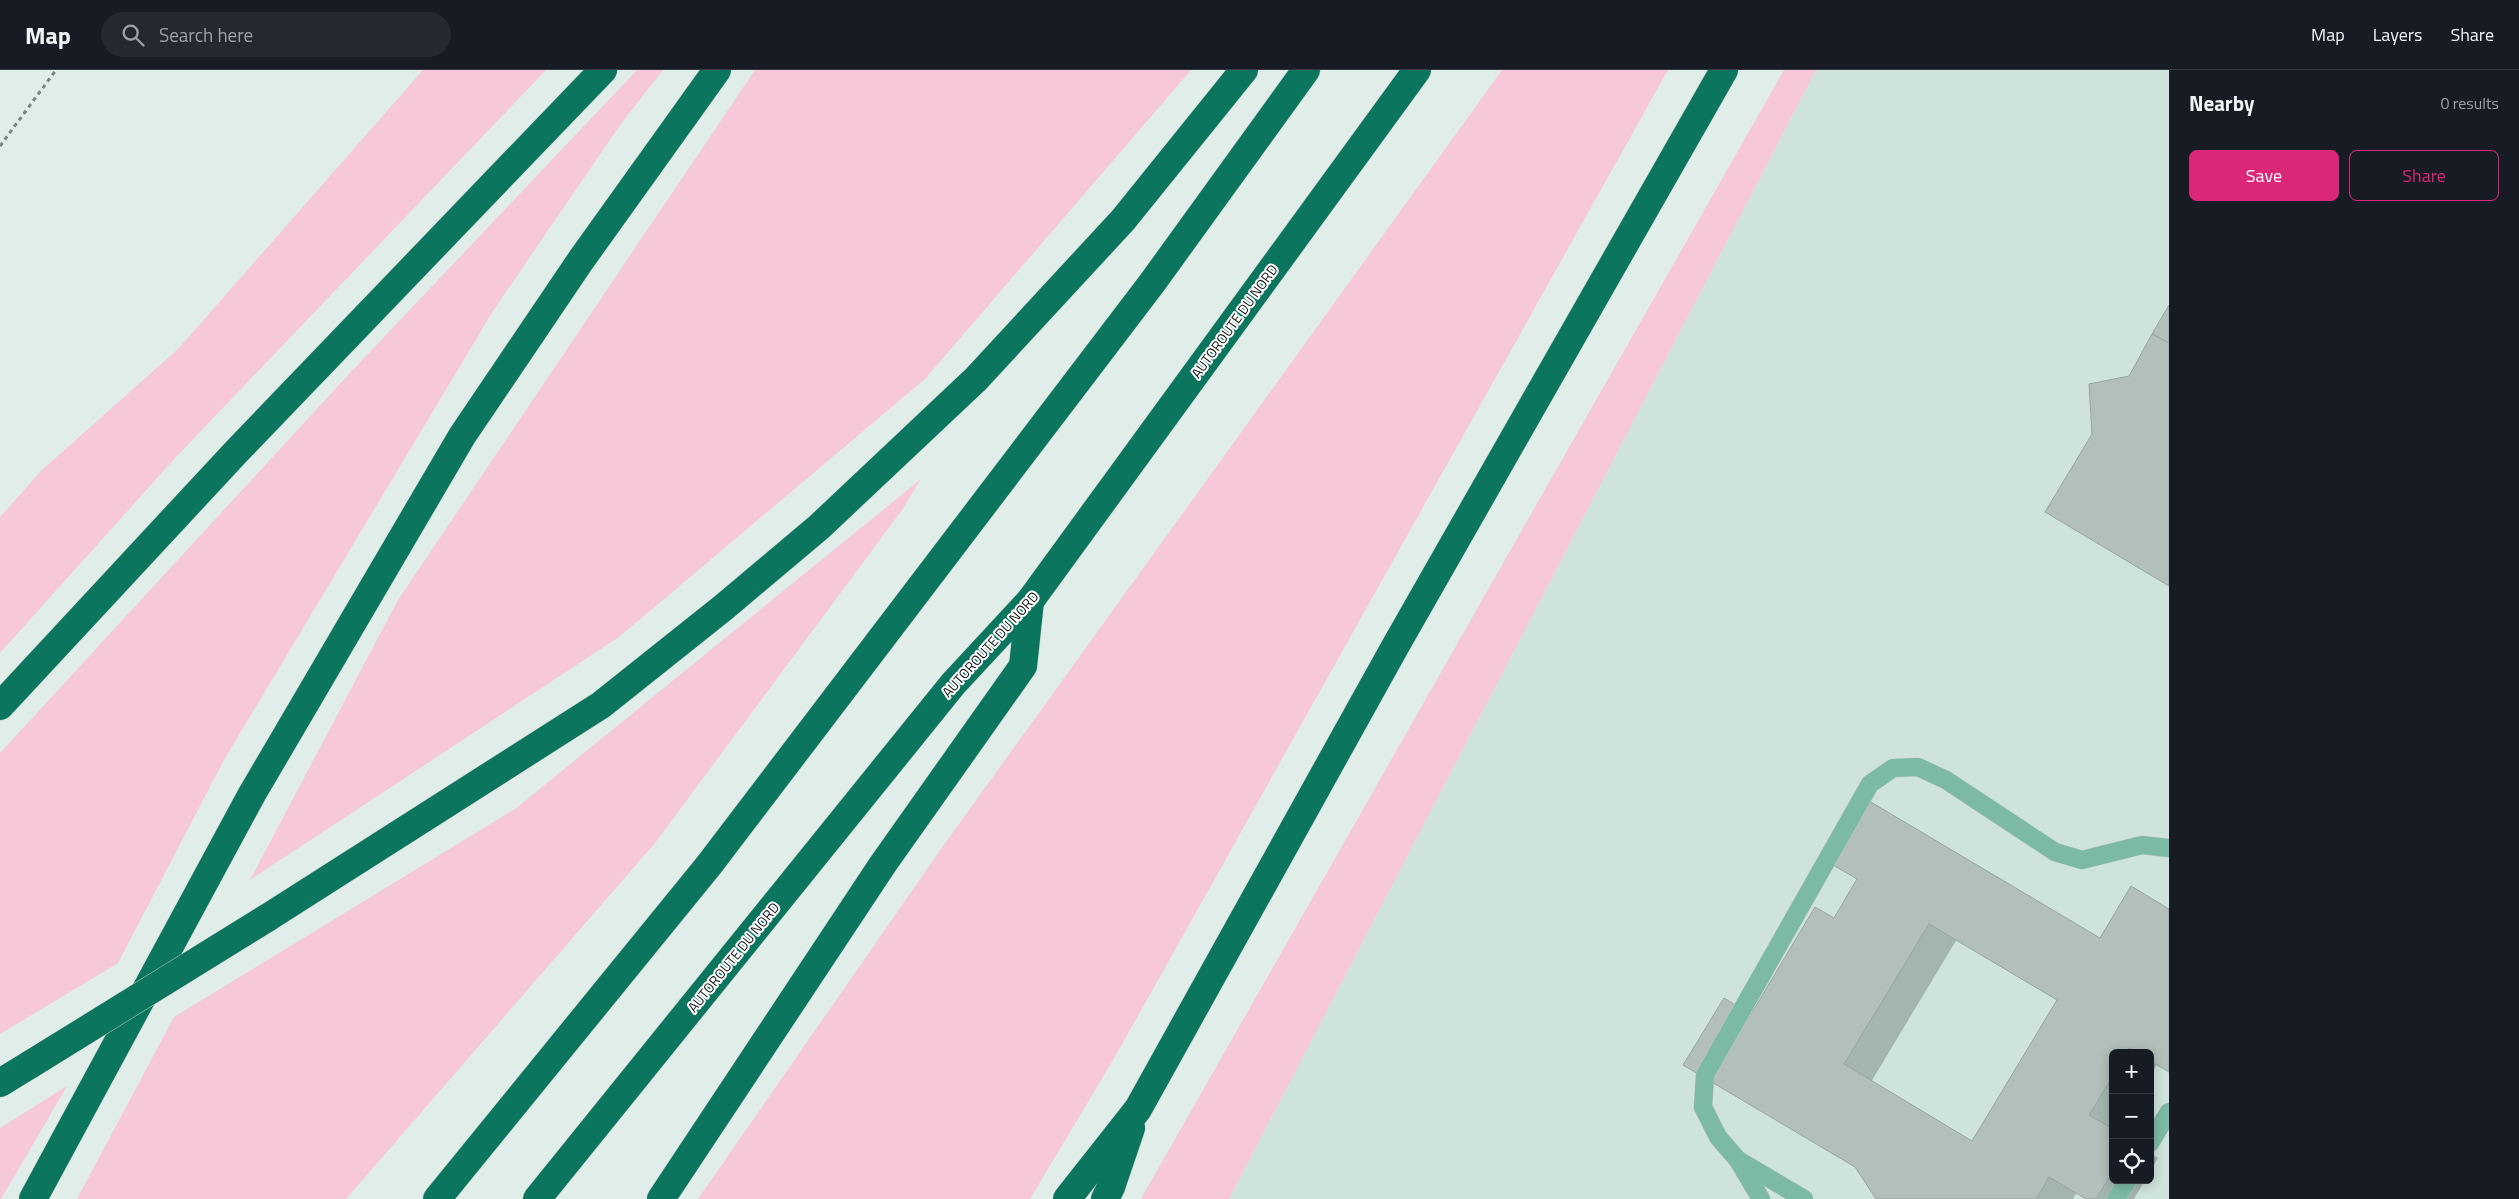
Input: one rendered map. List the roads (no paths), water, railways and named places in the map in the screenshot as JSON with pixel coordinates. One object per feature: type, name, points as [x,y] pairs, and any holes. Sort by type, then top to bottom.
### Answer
[{"type":"highway","points":[[0,706],[243,445],[603,70]]},
{"type":"highway","points":[[33,1199],[252,794],[462,436],[581,260],[717,70]]},
{"type":"highway","points":[[0,1083],[267,918],[601,705],[724,607],[819,527],[976,379],[1123,220],[1244,70]]},
{"type":"highway","points":[[437,1199],[715,857],[1152,283],[1306,70]]},
{"type":"highway","name":"AUTOROUTE DU NORD","points":[[537,1199],[953,684],[1030,601],[1417,70]]},
{"type":"highway","points":[[1067,1199],[1138,1109],[1391,654],[1724,70]]},
{"type":"highway","points":[[661,1199],[883,864],[1022,666],[1030,601]]},
{"type":"highway","points":[[1104,1199],[1111,1187],[1138,1109]]},
{"type":"lane","points":[[1761,1199],[1738,1160],[1718,1137],[1703,1107],[1705,1075],[1870,784],[1893,768],[1918,767],[1946,780],[2055,852],[2082,860],[2142,845],[2169,848]]},
{"type":"lane","points":[[2152,1139],[2169,1112]]},
{"type":"lane","points":[[1738,1160],[1804,1199]]},
{"type":"lane","points":[[2116,1199],[2125,1184]]}]
